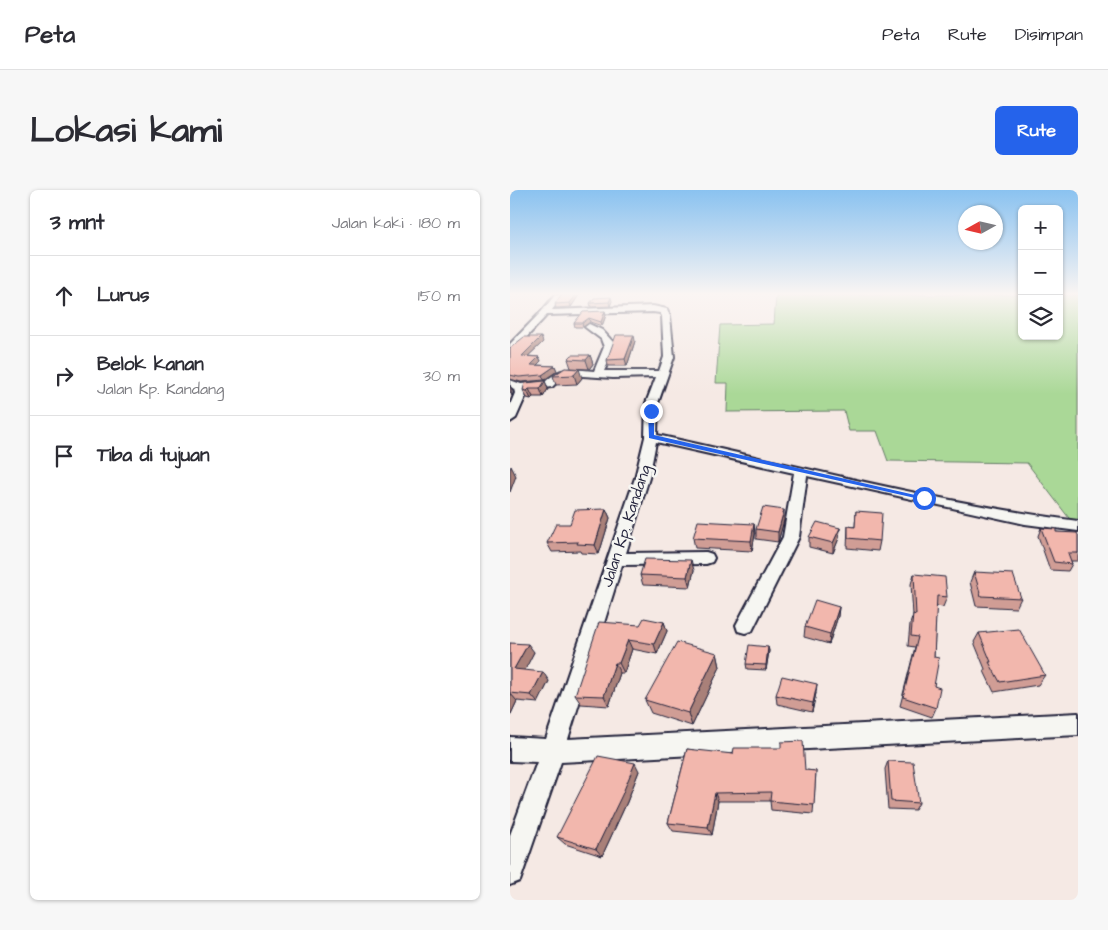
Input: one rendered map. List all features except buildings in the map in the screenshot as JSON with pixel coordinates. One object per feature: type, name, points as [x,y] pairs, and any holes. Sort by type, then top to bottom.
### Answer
[{"type":"street","points":[[510,350],[529,328]]},
{"type":"street","points":[[590,328],[604,336],[610,344],[608,354],[597,374]]},
{"type":"street","name":"Jalan Kp. Kandang","points":[[510,871],[553,751],[642,478],[651,436],[652,403],[669,352],[666,328]]},
{"type":"street","points":[[510,418],[521,397],[515,384],[548,385],[557,376],[567,372],[663,374]]},
{"type":"street","points":[[651,436],[801,471],[1025,519],[1078,526]]},
{"type":"street","points":[[745,625],[791,537],[801,471]]},
{"type":"street","points":[[615,559],[706,558]]},
{"type":"street","points":[[510,749],[553,751],[1078,724]]},
{"type":"green space","points":[[720,328],[1018,328],[1018,340],[1063,340],[1063,328],[1078,328],[1078,522],[1072,522],[1027,463],[888,461],[877,431],[849,431],[844,411],[727,412],[728,383],[716,383]]},
{"type":"route","points":[[651,411],[651,436],[924,498]]}]
